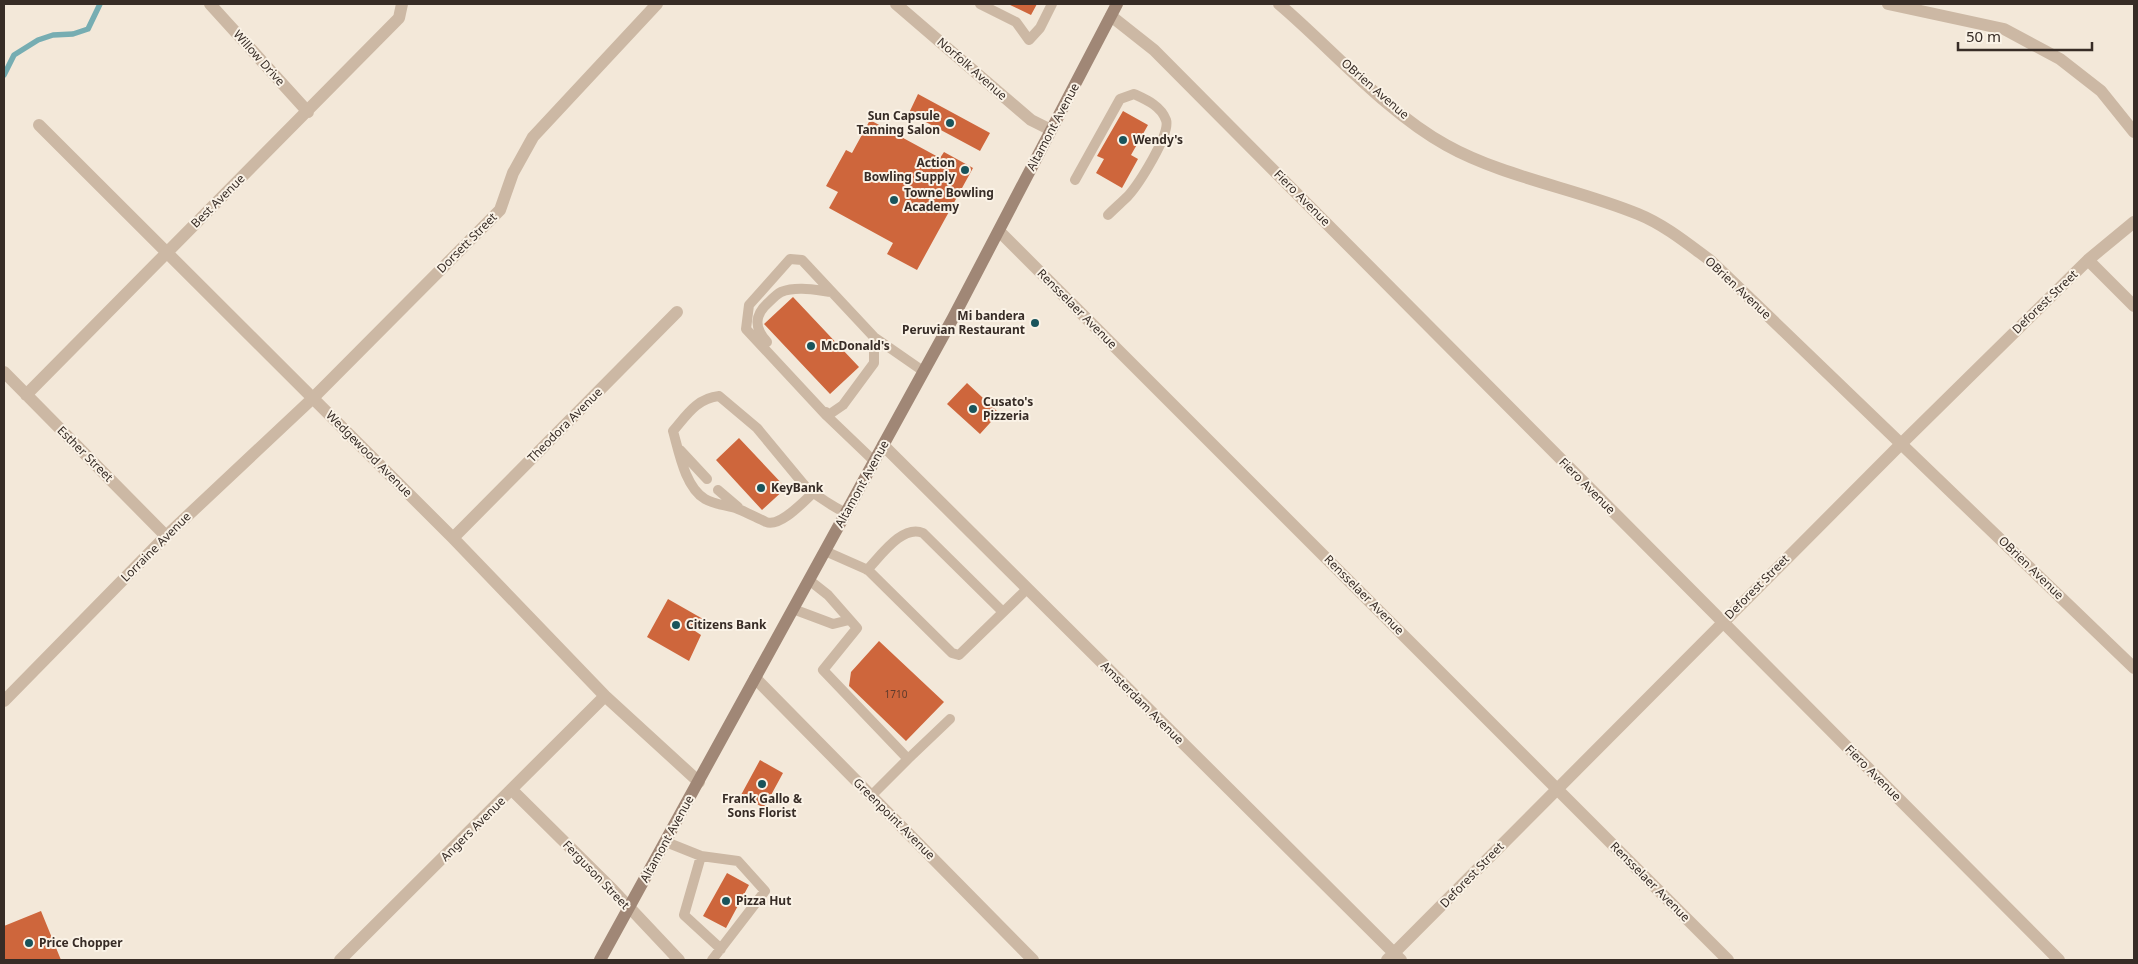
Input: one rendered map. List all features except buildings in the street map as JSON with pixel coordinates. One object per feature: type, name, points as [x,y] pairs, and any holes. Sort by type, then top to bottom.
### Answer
[{"type":"main road","name":"Altamont Avenue","points":[[600,960],[924,371],[1118,4]]},
{"type":"street","name":"Willow Drive","points":[[210,4],[308,112]]},
{"type":"street","name":"Best Avenue","points":[[26,394],[308,112],[399,18],[402,4]]},
{"type":"street","name":"Dorsett Street","points":[[313,398],[500,210],[513,173],[533,137],[657,4]]},
{"type":"street","name":"Norfolk Avenue","points":[[896,4],[1031,120],[1051,130]]},
{"type":"street","points":[[1888,4],[2004,29],[2067,64],[2101,91],[2134,132]]},
{"type":"street","name":"OBrien Avenue","points":[[1287,6],[1396,110],[1446,146],[1500,168],[1639,214],[1677,236],[1711,261],[2134,668]]},
{"type":"street","name":"Fiero Avenue","points":[[1111,16],[1154,50],[2059,960]]},
{"type":"street","name":"Wedgewood Avenue","points":[[40,125],[453,538],[606,696],[699,782]]},
{"type":"street","name":"Deforest Street","points":[[1394,958],[1556,788],[1722,622],[2088,260],[2134,222]]},
{"type":"street","name":"Rensselaer Avenue","points":[[999,230],[1728,960]]},
{"type":"street","points":[[2088,260],[2134,306]]},
{"type":"street","name":"Theodora Avenue","points":[[453,538],[677,312]]},
{"type":"street","name":"Esther Street","points":[[4,372],[166,536]]},
{"type":"street","name":"Lorraine Avenue","points":[[4,701],[166,536],[313,398]]},
{"type":"street","name":"Amsterdam Avenue","points":[[883,445],[1394,958]]},
{"type":"street","name":"Greenpoint Avenue","points":[[755,678],[1033,960]]},
{"type":"street","name":"Angers Avenue","points":[[340,960],[606,696]]},
{"type":"street","name":"Ferguson Street","points":[[512,790],[679,960]]},
{"type":"lane","points":[[980,4],[1016,22],[1028,40],[1040,28],[1052,4]]},
{"type":"lane","points":[[1075,180],[1120,99],[1134,94],[1152,102],[1161,111],[1167,121],[1167,131],[1142,178],[1129,195],[1108,215]]},
{"type":"lane","points":[[874,461],[827,416],[746,329],[748,305],[790,259],[802,260],[874,337],[924,371]]},
{"type":"lane","points":[[827,416],[823,406],[758,333],[758,318],[762,308],[780,292],[803,288],[832,292]]},
{"type":"lane","points":[[827,416],[843,405],[874,363],[874,337]]},
{"type":"lane","points":[[813,492],[794,511],[777,522],[767,523],[742,511],[704,499],[693,486],[672,431],[693,408],[707,397],[719,396],[757,428],[804,486],[813,492],[826,503],[846,512]]},
{"type":"lane","points":[[677,447],[707,479]]},
{"type":"lane","points":[[718,490],[742,511]]},
{"type":"lane","points":[[867,570],[899,538],[912,530],[918,531],[923,533],[1003,612]]},
{"type":"lane","points":[[825,551],[867,570],[952,653],[959,655],[1027,589]]},
{"type":"lane","points":[[810,580],[828,595],[857,628],[823,670],[908,759]]},
{"type":"lane","points":[[793,609],[833,624],[849,620]]},
{"type":"lane","points":[[871,796],[950,718]]},
{"type":"lane","points":[[666,842],[701,856],[738,861],[765,891],[712,960]]},
{"type":"lane","points":[[701,856],[684,915],[721,949]]},
{"type":"waterway","points":[[4,75],[14,55],[38,40],[53,35],[73,34],[88,29],[100,4]]},
{"type":"place","name":"Sun Capsule Tanning Salon","points":[[950,123]]},
{"type":"place","name":"Wendy's","points":[[1123,140]]},
{"type":"place","name":"Action Bowling Supply","points":[[965,170]]},
{"type":"place","name":"Towne Bowling Academy","points":[[894,200]]},
{"type":"place","name":"Mi bandera Peruvian Restaurant","points":[[1035,323]]},
{"type":"place","name":"McDonald's","points":[[811,346]]},
{"type":"place","name":"Cusato's Pizzeria","points":[[973,409]]},
{"type":"place","name":"KeyBank","points":[[761,488]]},
{"type":"place","name":"Citizens Bank","points":[[676,625]]},
{"type":"place","name":"Frank Gallo & Sons Florist","points":[[762,784]]},
{"type":"place","name":"Pizza Hut","points":[[726,901]]},
{"type":"place","name":"Price Chopper","points":[[29,943]]}]
